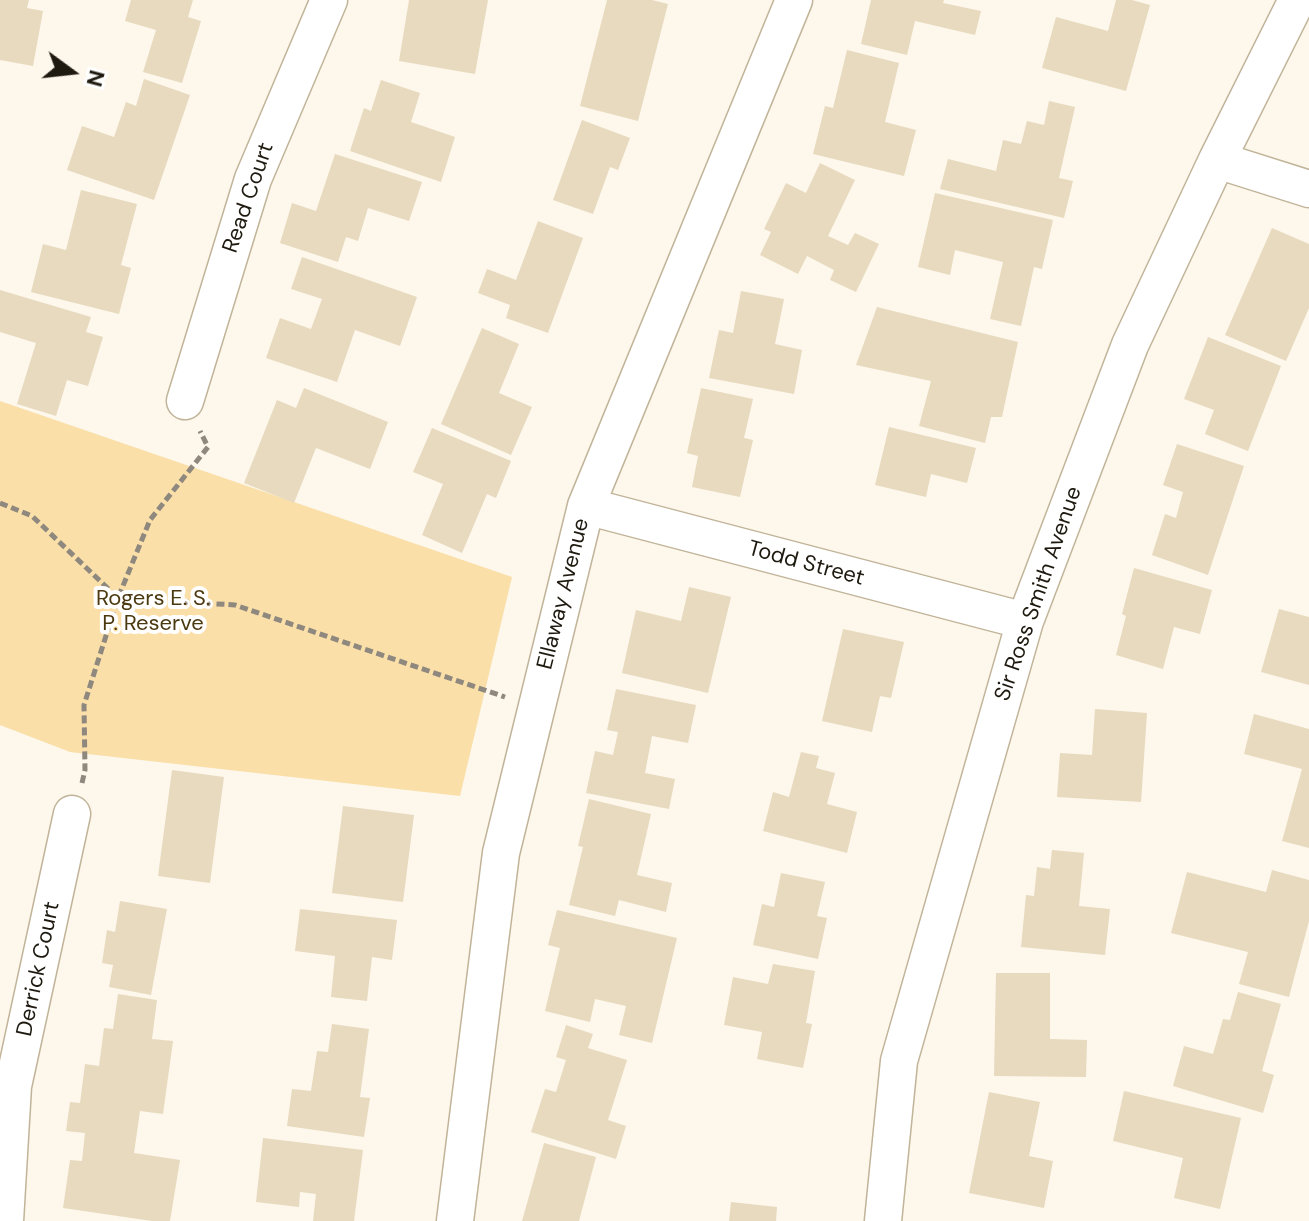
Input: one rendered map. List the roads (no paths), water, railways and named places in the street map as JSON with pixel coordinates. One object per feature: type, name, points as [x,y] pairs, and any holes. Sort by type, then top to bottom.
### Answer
[{"type":"street","name":"Read Court","points":[[185,401],[253,179],[329,0]]},
{"type":"street","name":"Ellaway Avenue","points":[[455,1221],[501,853],[586,506],[794,0]]},
{"type":"street","name":"Sir Ross Smith Avenue","points":[[883,1221],[899,1061],[1025,621],[1130,345],[1297,0]]},
{"type":"street","points":[[1217,160],[1309,189]]},
{"type":"street","name":"Todd Street","points":[[586,506],[1025,621]]},
{"type":"street","name":"Derrick Court","points":[[5,1221],[13,1086],[72,814]]},
{"type":"park label","name":"Rogers E. S. P. Reserve","points":[[153,612]]}]
